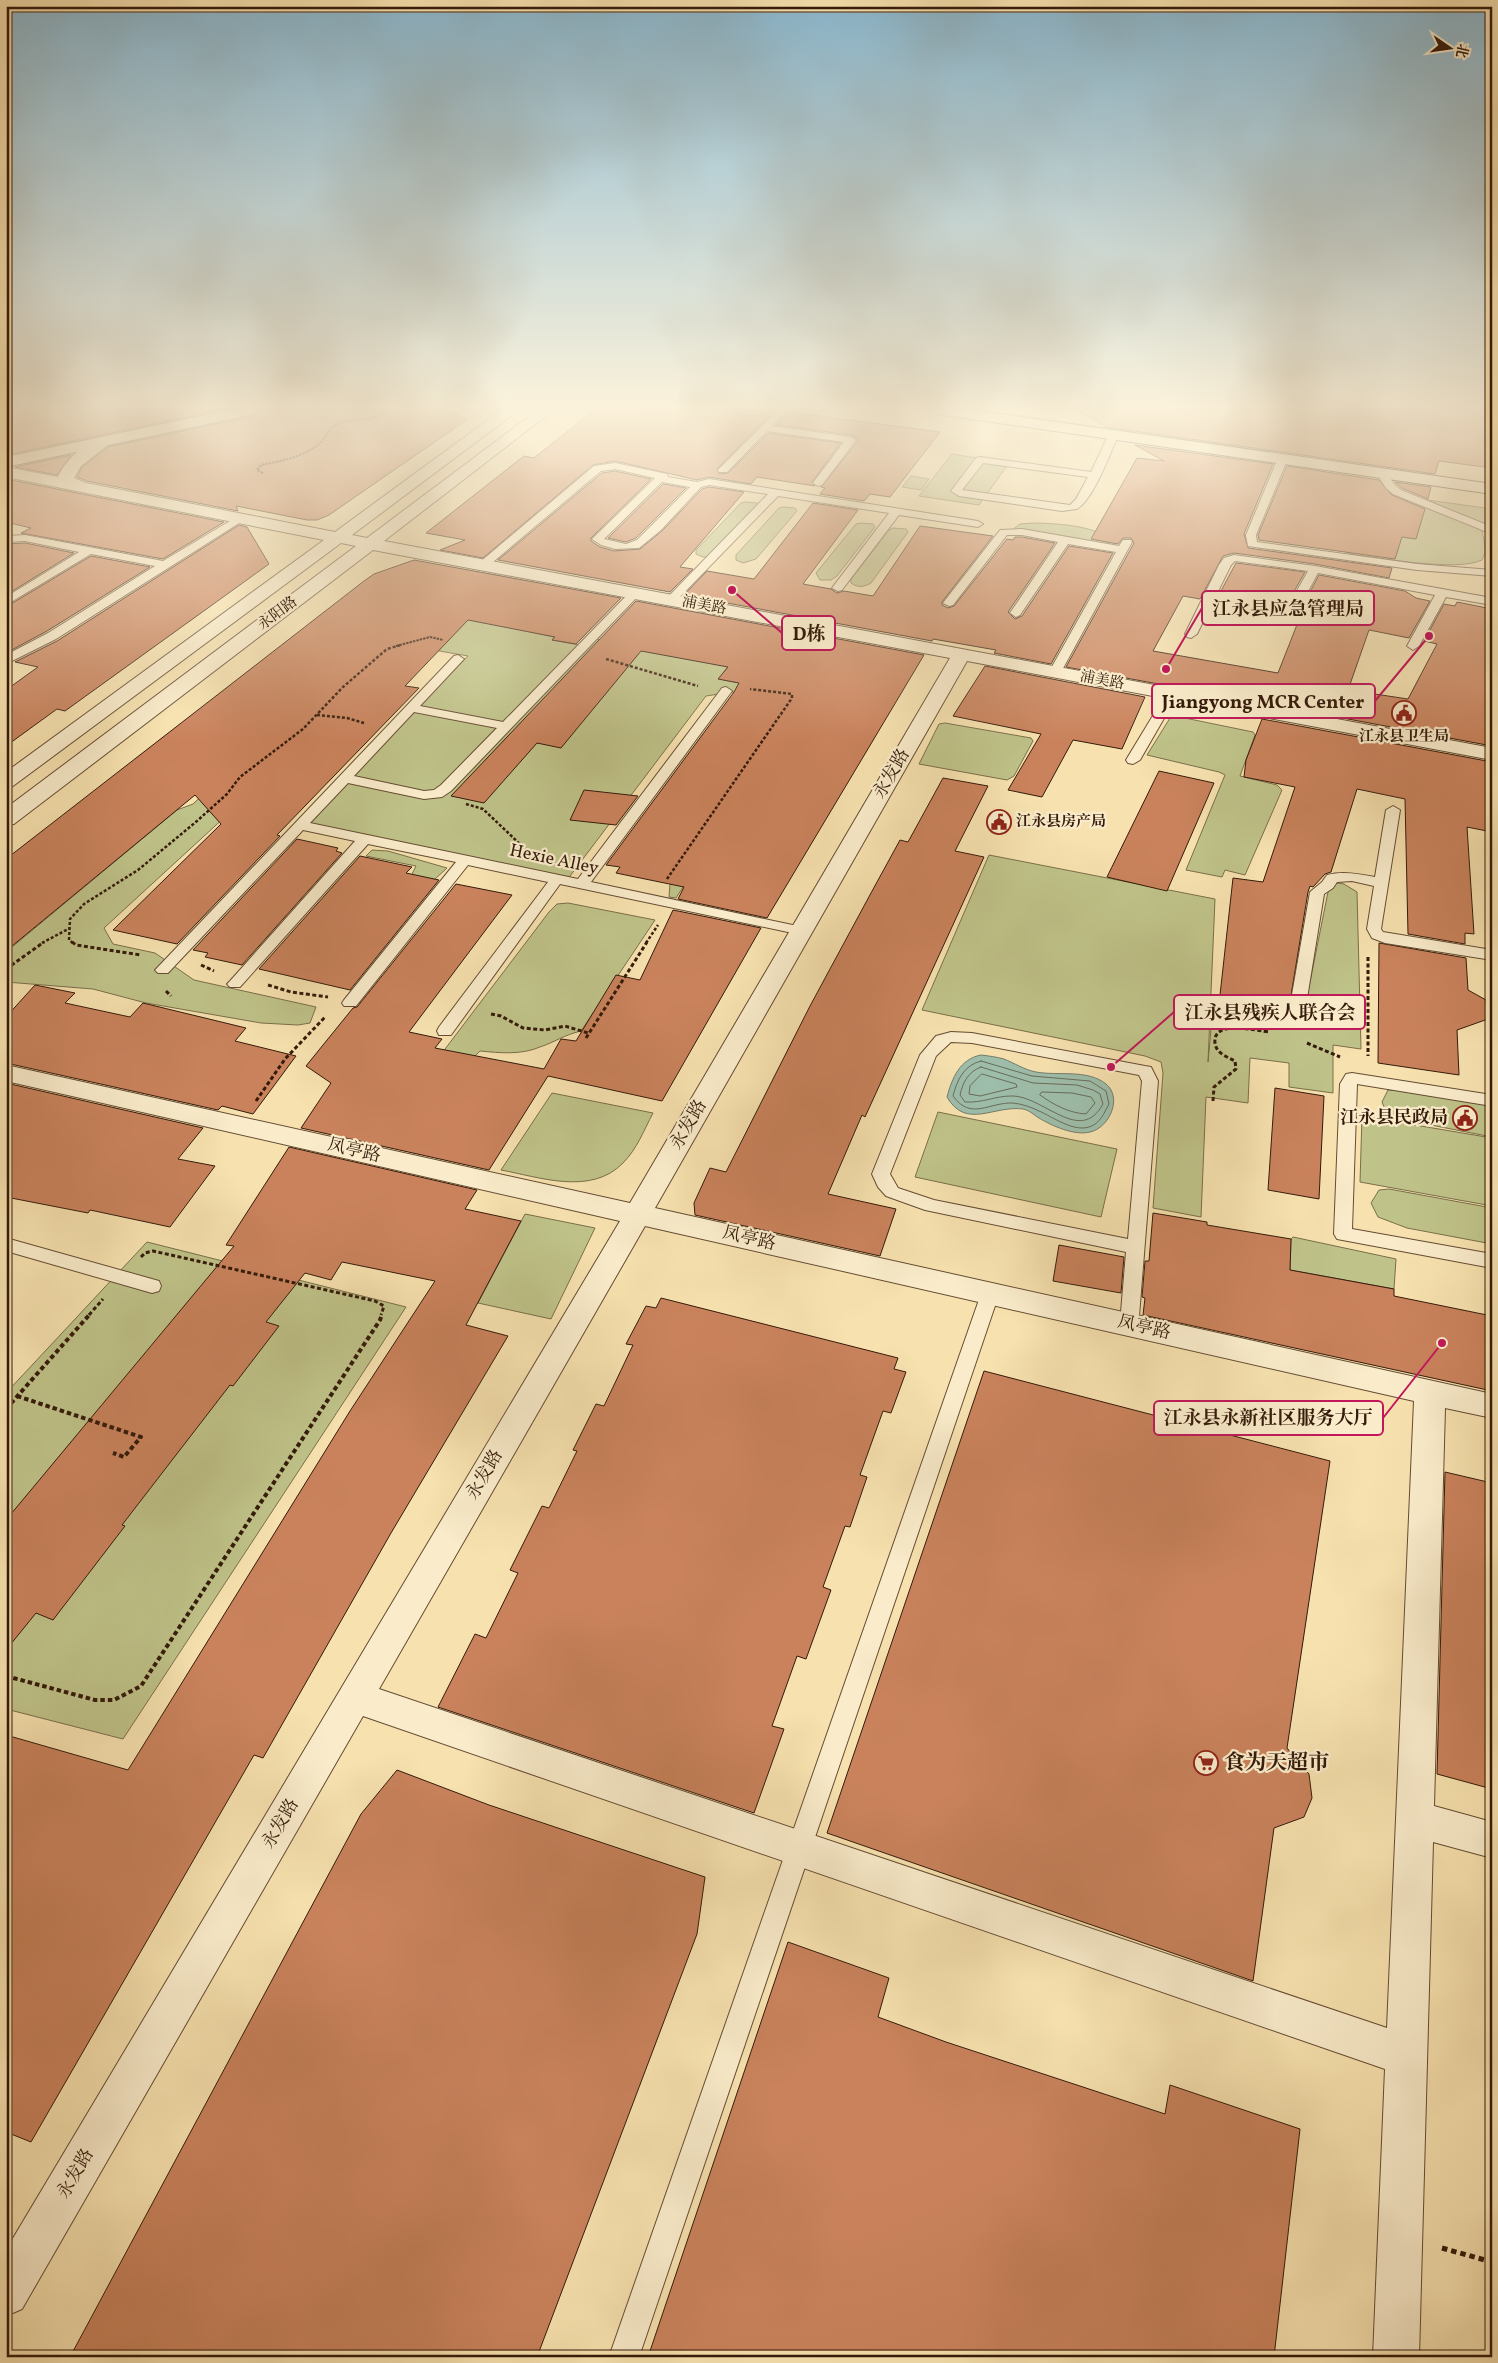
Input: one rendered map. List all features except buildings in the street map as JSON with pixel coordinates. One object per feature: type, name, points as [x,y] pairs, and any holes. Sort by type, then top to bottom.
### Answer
[{"type":"street","name":"浦美路","points":[[247,519],[1492,754]]},
{"type":"street","name":"永阳路","points":[[6,782],[361,519]]},
{"type":"street","name":"永阳路","points":[[6,819],[403,519]]},
{"type":"street","name":"永发路","points":[[6,2293],[638,1214],[962,655]]},
{"type":"street","name":"凤亭路","points":[[6,1073],[1492,1406]]},
{"type":"street","points":[[1396,2357],[1430,1392]]},
{"type":"street","points":[[356,1697],[1406,2056]]},
{"type":"street","points":[[1415,1819],[1492,1840]]},
{"type":"lane","points":[[6,660],[52,636],[238,519]]},
{"type":"lane","points":[[483,565],[537,519]]},
{"type":"lane","points":[[618,519],[596,539],[628,547],[641,542],[663,519]]},
{"type":"lane","points":[[671,600],[749,519]]},
{"type":"lane","points":[[838,588],[890,519]]},
{"type":"lane","points":[[948,519],[978,524]]},
{"type":"lane","points":[[1258,519],[1251,536],[1252,544],[1417,567],[1492,573]]},
{"type":"lane","points":[[1463,519],[1492,531]]},
{"type":"lane","points":[[949,603],[1004,532],[1022,532],[1065,540],[1125,546],[1055,672]]},
{"type":"lane","points":[[6,539],[25,538],[165,565]]},
{"type":"lane","points":[[1016,613],[1065,540]]},
{"type":"lane","points":[[6,602],[90,550]]},
{"type":"lane","points":[[1191,634],[1228,560],[1242,558],[1315,569],[1492,602]]},
{"type":"lane","points":[[1292,610],[1315,569]]},
{"type":"lane","points":[[343,778],[424,795],[437,794],[446,788],[635,593]]},
{"type":"lane","points":[[1413,646],[1442,593]]},
{"type":"lane","points":[[6,651],[19,654]]},
{"type":"lane","points":[[168,964],[456,661]]},
{"type":"lane","points":[[581,885],[727,690]]},
{"type":"lane","points":[[1133,760],[1172,694]]},
{"type":"lane","points":[[411,708],[506,726]]},
{"type":"lane","points":[[1393,810],[1375,924],[1377,935],[1385,938],[1492,955]]},
{"type":"lane","name":"Hexie Alley","points":[[299,825],[802,931]]},
{"type":"lane","points":[[238,980],[365,839]]},
{"type":"lane","points":[[350,1003],[465,860]]},
{"type":"lane","points":[[1295,1023],[1317,892],[1328,885],[1332,878],[1340,876],[1381,883]]},
{"type":"lane","points":[[445,1031],[557,880]]},
{"type":"lane","points":[[1129,1324],[1136,1247],[1150,1081],[1145,1071],[972,1038],[952,1036],[938,1041],[928,1055],[881,1174],[884,1184],[892,1192],[931,1206],[1136,1247]]},
{"type":"lane","points":[[1492,1101],[1356,1077],[1352,1078],[1348,1084],[1343,1234],[1492,1261]]},
{"type":"lane","points":[[6,1244],[152,1286]]},
{"type":"lane","points":[[624,2357],[990,1294]]},
{"type":"path","points":[[375,972],[346,987],[336,998],[291,992],[238,980],[199,964],[168,964],[76,945],[70,940],[70,919],[84,904],[138,870],[197,821],[227,794],[240,777],[303,729],[342,687],[387,649],[430,637],[450,641],[461,648],[465,657],[462,661],[456,661]]},
{"type":"path","points":[[582,647],[603,658],[704,688],[792,694],[792,698],[653,900]]},
{"type":"path","points":[[316,715],[347,718],[391,729]]},
{"type":"path","points":[[424,795],[483,809],[557,880]]},
{"type":"path","points":[[586,1038],[672,904]]},
{"type":"path","points":[[1213,1101],[1214,1087],[1236,1069],[1234,1061],[1223,1056],[1214,1041],[1217,1032],[1225,1027],[1270,1032],[1291,1027],[1295,1023],[1307,1044],[1341,1058],[1356,1077],[1364,1070],[1369,1054],[1368,930],[1370,925],[1375,924]]},
{"type":"path","points":[[6,969],[42,943],[70,928]]},
{"type":"path","points":[[463,1006],[501,1016],[524,1028],[545,1030],[565,1026],[588,1033]]},
{"type":"path","points":[[238,1125],[262,1094],[285,1059],[312,1032],[329,1011]]},
{"type":"path","points":[[6,1409],[144,1252],[153,1251],[375,1301],[384,1306],[380,1320],[141,1686],[114,1700],[95,1700],[6,1676]]},
{"type":"path","points":[[18,1396],[141,1437],[124,1457],[113,1453]]},
{"type":"path","points":[[1401,2236],[1492,2262]]},
{"type":"green space","points":[[725,519],[746,519],[710,557],[696,554],[696,550]]},
{"type":"green space","points":[[769,519],[790,519],[756,559],[743,563],[736,560],[736,555]]},
{"type":"green space","points":[[1366,519],[1492,519],[1492,528],[1482,531],[1486,551],[1482,560],[1471,563],[1456,565],[1401,561],[1354,555],[1343,551]]},
{"type":"green space","points":[[856,524],[873,524],[875,527],[837,576],[831,580],[820,580],[816,573]]},
{"type":"green space","points":[[1020,524],[1068,525],[1089,529],[1118,542],[1111,546],[1012,530]]},
{"type":"green space","points":[[893,528],[906,529],[908,532],[871,583],[856,586],[851,583],[851,579],[889,530]]},
{"type":"green space","points":[[463,610],[514,620],[512,623],[534,628],[531,632],[554,637],[552,640],[579,645],[587,637],[622,644],[622,647],[728,666],[719,679],[803,693],[807,689],[818,691],[758,776],[768,778],[819,704],[823,706],[736,838],[730,837],[747,810],[730,807],[712,834],[703,832],[688,854],[701,859],[676,898],[669,897],[670,884],[659,868],[775,700],[732,692],[706,696],[567,880],[303,824],[468,656],[411,646],[104,928],[113,944],[155,953],[194,980],[316,1007],[310,1023],[298,1025],[261,1023],[146,1003],[93,989],[6,982],[6,952],[177,810],[193,804],[263,738],[419,611],[455,618]]},
{"type":"green space","points":[[1175,716],[1253,732],[1255,735],[1240,776],[1277,785],[1282,790],[1245,875],[1225,870],[1222,877],[1186,870],[1225,775],[1147,755],[1170,718]]},
{"type":"green space","points":[[945,723],[1031,738],[1033,741],[1014,776],[1007,780],[919,764],[939,724]]},
{"type":"green space","points":[[372,850],[388,851],[447,868],[421,892],[409,880],[416,866],[366,856]]},
{"type":"green space","points":[[989,855],[1215,899],[1208,1062],[1212,1018],[1289,1029],[1301,1027],[1330,882],[1344,884],[1357,892],[1361,1049],[1333,1045],[1333,1093],[1289,1087],[1289,1063],[1250,1058],[1248,1103],[1206,1097],[1201,1217],[1153,1208],[1163,1073],[1161,1062],[1145,1056],[922,1010]]},
{"type":"green space","points":[[568,903],[655,920],[581,1031],[533,1050],[503,1053],[480,1051],[468,1063],[439,1057],[549,912],[557,904]]},
{"type":"green space","points":[[1388,1090],[1492,1105],[1492,1137],[1395,1118],[1387,1114],[1382,1102]]},
{"type":"green space","points":[[552,1093],[653,1113],[628,1158],[610,1173],[596,1179],[564,1182],[501,1170]]},
{"type":"green space","points":[[938,1112],[1117,1149],[1101,1217],[915,1177]]},
{"type":"green space","points":[[1362,1116],[1492,1138],[1492,1206],[1360,1182]]},
{"type":"green space","points":[[1389,1189],[1492,1208],[1492,1244],[1407,1228],[1378,1217],[1371,1203],[1379,1190]]},
{"type":"green space","points":[[525,1214],[595,1228],[551,1319],[478,1303]]},
{"type":"green space","points":[[1293,1237],[1396,1259],[1394,1289],[1290,1270],[1291,1239]]},
{"type":"green space","points":[[147,1242],[406,1307],[123,1739],[6,1709],[6,1393]]},
{"type":"water","points":[[981,1055],[1004,1059],[1036,1072],[1090,1076],[1099,1079],[1111,1090],[1113,1097],[1112,1112],[1103,1125],[1097,1129],[1078,1133],[1057,1127],[1023,1109],[981,1114],[963,1112],[955,1107],[947,1097],[949,1090],[954,1076],[962,1065]]},
{"type":"place","name":"D栋","points":[[732,590]]},
{"type":"place","name":"Jiangyong MCR Center","points":[[1429,636]]},
{"type":"place","name":"江永县应急管理局","points":[[1166,669]]},
{"type":"place","name":"江永县卫生局","points":[[1404,713]]},
{"type":"place","name":"江永县房产局","points":[[999,822]]},
{"type":"place","name":"江永县残疾人联合会","points":[[1111,1067]]},
{"type":"place","name":"江永县民政局","points":[[1465,1118]]},
{"type":"place","name":"江永县永新社区服务大厅","points":[[1442,1343]]},
{"type":"place","name":"食为天超市","points":[[1206,1763]]}]
